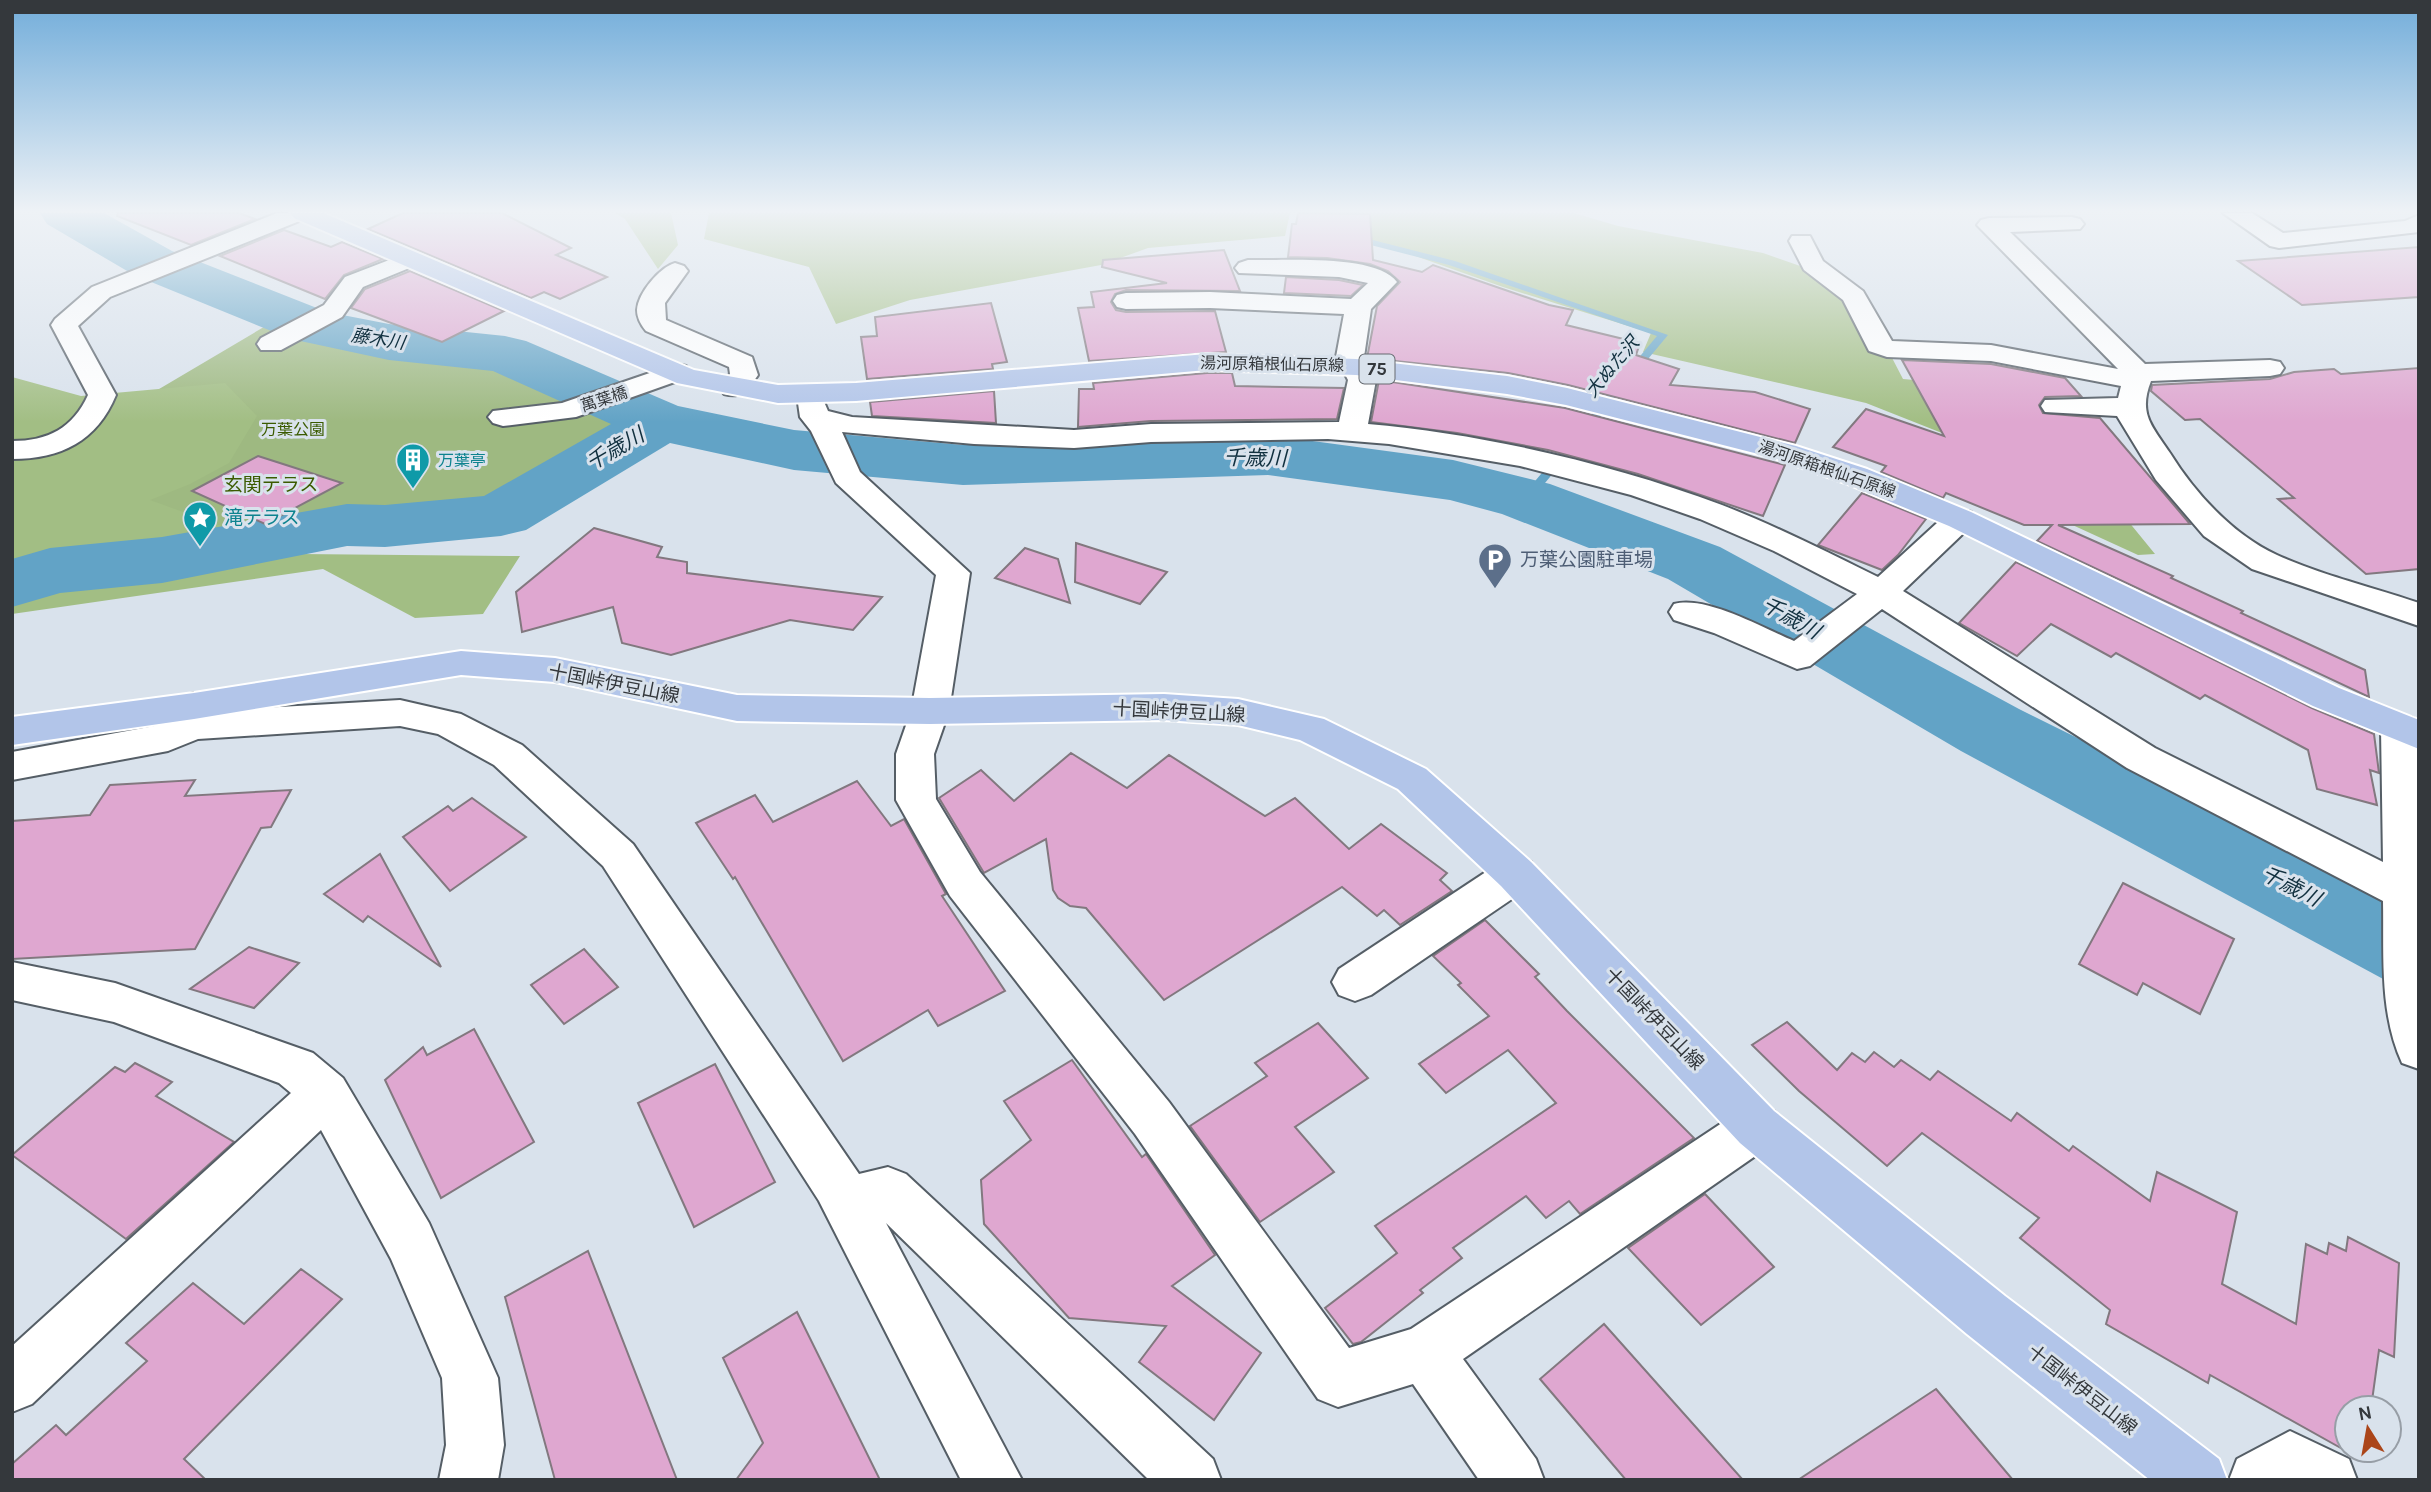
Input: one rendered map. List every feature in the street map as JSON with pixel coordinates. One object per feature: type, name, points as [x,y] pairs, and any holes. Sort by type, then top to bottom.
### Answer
[{"type":"main road","name":"湯河原箱根仙石原線","points":[[466,283],[676,372],[734,388],[778,394],[817,413],[1207,362],[1356,366],[1507,385],[1773,449],[1856,476],[1961,519],[2265,668],[2410,732]]},
{"type":"main road","name":"十国峠伊豆山線","points":[[12,731],[193,716],[461,663],[555,670],[737,708],[930,711],[1164,707],[1238,712],[1311,729],[1412,779],[1516,874],[1757,1127],[1986,1315],[2198,1480]]},
{"type":"street","points":[[12,450],[64,441],[85,428],[102,395],[64,325],[101,292],[125,283]]},
{"type":"street","points":[[276,341],[332,311],[354,283]]},
{"type":"street","points":[[666,283],[653,299],[649,310],[655,325],[742,363],[744,375],[734,388]]},
{"type":"street","points":[[1352,432],[1362,380],[1350,356],[1358,307],[1383,283]]},
{"type":"street","points":[[1836,283],[1854,296],[1879,345],[1887,349],[1991,354],[2135,387]]},
{"type":"street","points":[[2041,283],[2135,387],[2132,418],[2167,473],[2215,529],[2232,544],[2264,562],[2419,615]]},
{"type":"street","points":[[1126,301],[1210,300],[1358,307]]},
{"type":"street","points":[[2055,407],[2135,387],[2270,368]]},
{"type":"street","name":"萬葉橋","points":[[503,417],[566,411],[643,386],[676,372]]},
{"type":"street","points":[[817,413],[852,426],[1062,438],[1151,433],[1352,432],[1389,435],[1521,457],[1642,488],[1712,512],[1786,544],[2141,758],[2408,899]]},
{"type":"street","points":[[817,413],[847,476],[953,573],[930,711],[915,754],[916,800],[965,884],[1152,1118],[1338,1379],[1424,1353],[1757,1127]]},
{"type":"street","points":[[1686,612],[1726,625],[1797,657],[1876,597],[1961,519]]},
{"type":"street","points":[[12,766],[168,737],[193,716],[400,713],[447,723],[508,755],[618,855],[846,1201],[993,1480]]},
{"type":"street","points":[[2410,732],[2407,990],[2419,1048]]},
{"type":"street","points":[[1355,982],[1516,874]]},
{"type":"street","points":[[12,981],[115,1003],[296,1068],[326,1093],[410,1241],[470,1378],[475,1445],[468,1480]]},
{"type":"street","points":[[12,1384],[326,1093]]},
{"type":"street","points":[[846,1201],[888,1191],[1192,1480]]},
{"type":"street","points":[[1424,1353],[1515,1480]]},
{"type":"street","points":[[2258,1480],[2290,1460],[2328,1480]]},
{"type":"green space","points":[[816,283],[1005,283],[910,300],[836,324]]},
{"type":"green space","points":[[1491,283],[1826,283],[1846,296],[1890,354],[1903,379],[1983,386],[2088,472],[2155,554],[2138,555],[1983,484],[1985,450],[1866,403],[1643,352],[1651,333]]},
{"type":"green space","name":"万葉公園","points":[[274,321],[494,359],[660,422],[501,515],[385,526],[347,525],[162,560],[88,431]]},
{"type":"green space","points":[[12,377],[81,396],[225,383],[257,416],[229,463],[190,484],[150,500],[299,554],[520,556],[483,614],[415,618],[323,569],[12,614]]},
{"type":"building","points":[[285,283],[338,283],[325,299]]},
{"type":"building","points":[[381,283],[437,283],[504,311],[442,342],[351,308],[365,289]]},
{"type":"building","points":[[495,283],[595,283],[560,299],[544,292],[531,298]]},
{"type":"building","points":[[1167,283],[1237,283],[1240,291],[1126,290],[1115,294],[1111,302],[1116,310],[1126,312],[1215,311],[1226,352],[1089,361],[1078,308],[1094,307],[1091,292]]},
{"type":"building","points":[[1285,283],[1363,285],[1351,296],[1284,293]]},
{"type":"building","points":[[1399,283],[1484,283],[1549,305],[1573,310],[1566,325],[1640,343],[1636,355],[1679,369],[1670,385],[1755,392],[1810,409],[1795,443],[1568,385],[1508,373],[1367,358],[1377,306]]},
{"type":"building","points":[[2269,283],[2419,283],[2419,297],[2302,305]]},
{"type":"building","points":[[991,303],[1007,362],[992,364],[993,369],[867,379],[861,337],[877,336],[875,317]]},
{"type":"building","points":[[1902,360],[1991,364],[2065,378],[2081,396],[2045,397],[2039,405],[2043,413],[2100,418],[2190,524],[2058,525],[2173,576],[2171,578],[2243,611],[2241,613],[2365,670],[2369,697],[2037,541],[2052,525],[2024,525],[1946,493],[1943,498],[1881,472],[1886,466],[1833,447],[1866,409],[1944,436]]},
{"type":"building","points":[[2419,368],[2419,569],[2366,574],[2278,499],[2294,498],[2200,419],[2185,420],[2151,391],[2152,385],[2270,379],[2294,372],[2334,369],[2341,374]]},
{"type":"building","points":[[1232,373],[1235,386],[1344,388],[1337,419],[1151,421],[1078,427],[1079,389],[1094,389],[1093,383]]},
{"type":"building","points":[[1379,380],[1565,408],[1785,465],[1763,516],[1638,474],[1548,450],[1457,433],[1371,422]]},
{"type":"building","points":[[994,391],[996,423],[872,416],[870,402]]},
{"type":"building","points":[[258,456],[342,483],[265,524],[192,491]]},
{"type":"building","points":[[1862,493],[1926,519],[1898,555],[1882,570],[1818,545]]},
{"type":"building","points":[[594,528],[662,547],[657,557],[687,562],[687,573],[882,597],[853,630],[790,620],[671,655],[622,643],[613,607],[522,632],[516,592]]},
{"type":"building","points":[[1076,543],[1167,572],[1140,604],[1075,582]]},
{"type":"building","points":[[1025,548],[1058,559],[1070,603],[995,578]]},
{"type":"building","points":[[2016,562],[2312,708],[2374,734],[2379,773],[2370,770],[2377,805],[2317,789],[2308,750],[2205,695],[2200,699],[2116,653],[2111,657],[2051,624],[2017,656],[1959,623]]},
{"type":"building","points":[[1071,753],[1127,788],[1169,755],[1265,816],[1295,798],[1349,849],[1381,824],[1447,873],[1440,880],[1452,891],[1400,925],[1384,910],[1377,916],[1342,887],[1164,1000],[1086,908],[1070,906],[1058,898],[1053,890],[1046,839],[984,873],[939,798],[981,770],[1014,801]]},
{"type":"building","points":[[195,780],[185,796],[291,790],[271,827],[261,828],[195,949],[12,959],[12,821],[90,815],[110,785]]},
{"type":"building","points":[[857,781],[891,826],[904,819],[946,894],[942,896],[1005,991],[938,1026],[928,1010],[843,1061],[735,877],[733,879],[696,823],[755,795],[773,822]]},
{"type":"building","points":[[472,798],[526,837],[450,891],[403,837],[448,806],[453,811]]},
{"type":"building","points":[[380,854],[441,967],[368,916],[363,922],[324,894]]},
{"type":"building","points":[[2123,883],[2234,939],[2200,1014],[2143,983],[2137,995],[2079,964]]},
{"type":"building","points":[[1485,920],[1539,974],[1535,977],[1567,1011],[1694,1138],[1580,1214],[1569,1201],[1546,1218],[1526,1196],[1453,1248],[1462,1258],[1420,1290],[1423,1293],[1361,1342],[1353,1344],[1325,1308],[1397,1253],[1375,1226],[1556,1103],[1508,1050],[1446,1093],[1419,1064],[1489,1016],[1433,956]]},
{"type":"building","points":[[249,947],[299,963],[254,1008],[190,989]]},
{"type":"building","points":[[584,949],[618,987],[564,1024],[531,985]]},
{"type":"building","points":[[1787,1022],[1837,1070],[1852,1053],[1865,1062],[1874,1052],[1894,1067],[1901,1060],[1930,1080],[1938,1071],[2011,1121],[2017,1113],[2069,1151],[2073,1146],[2150,1201],[2157,1172],[2237,1212],[2222,1284],[2296,1324],[2306,1244],[2327,1254],[2329,1243],[2346,1251],[2348,1237],[2399,1263],[2394,1357],[2379,1350],[2373,1394],[2333,1394],[2333,1444],[2210,1375],[2208,1383],[2106,1324],[2110,1310],[2020,1238],[2039,1218],[1922,1133],[1887,1166],[1799,1091],[1752,1045]]},
{"type":"building","points":[[1318,1023],[1368,1078],[1295,1127],[1334,1172],[1260,1222],[1190,1126],[1267,1076],[1255,1063]]},
{"type":"building","points":[[474,1029],[534,1142],[441,1198],[385,1080],[423,1047],[427,1055]]},
{"type":"building","points":[[1072,1060],[1142,1157],[1146,1154],[1215,1255],[1172,1286],[1261,1353],[1214,1420],[1139,1362],[1166,1326],[1069,1318],[984,1224],[981,1180],[1031,1140],[1004,1101]]},
{"type":"building","points":[[135,1063],[172,1082],[156,1096],[234,1142],[126,1239],[12,1155],[115,1067],[125,1072]]},
{"type":"building","points":[[715,1064],[775,1182],[694,1227],[638,1103]]},
{"type":"building","points":[[1705,1194],[1774,1267],[1701,1325],[1628,1248]]},
{"type":"building","points":[[588,1251],[677,1480],[555,1480],[505,1297]]},
{"type":"building","points":[[301,1269],[342,1299],[184,1459],[206,1480],[12,1480],[12,1464],[56,1425],[66,1435],[147,1361],[126,1343],[193,1283],[244,1324]]},
{"type":"building","points":[[797,1312],[880,1480],[736,1480],[763,1443],[723,1358]]},
{"type":"building","points":[[1604,1324],[1743,1480],[1626,1480],[1540,1379]]},
{"type":"building","points":[[1936,1389],[2013,1480],[1798,1480]]},
{"type":"waterway","name":"藤木川","points":[[202,283],[312,327],[389,342],[505,354],[660,422]]},
{"type":"waterway","name":"大ぬた沢","points":[[1510,283],[1663,335],[1526,499]]},
{"type":"waterway","name":"千歳川","points":[[12,584],[50,571],[162,560],[347,525],[385,526],[501,515],[660,422]]},
{"type":"waterway","name":"千歳川","points":[[660,422],[794,450],[963,465],[1268,455],[1453,480],[1526,499],[1694,563],[1990,730],[2419,952]]},
{"type":"place","name":"万葉亭","points":[[413,490]]},
{"type":"place","name":"滝テラス","points":[[200,548]]},
{"type":"place","name":"万葉公園駐車場","points":[[1495,590]]},
{"type":"park label","name":"玄関テラス","points":[[271,485]]}]
